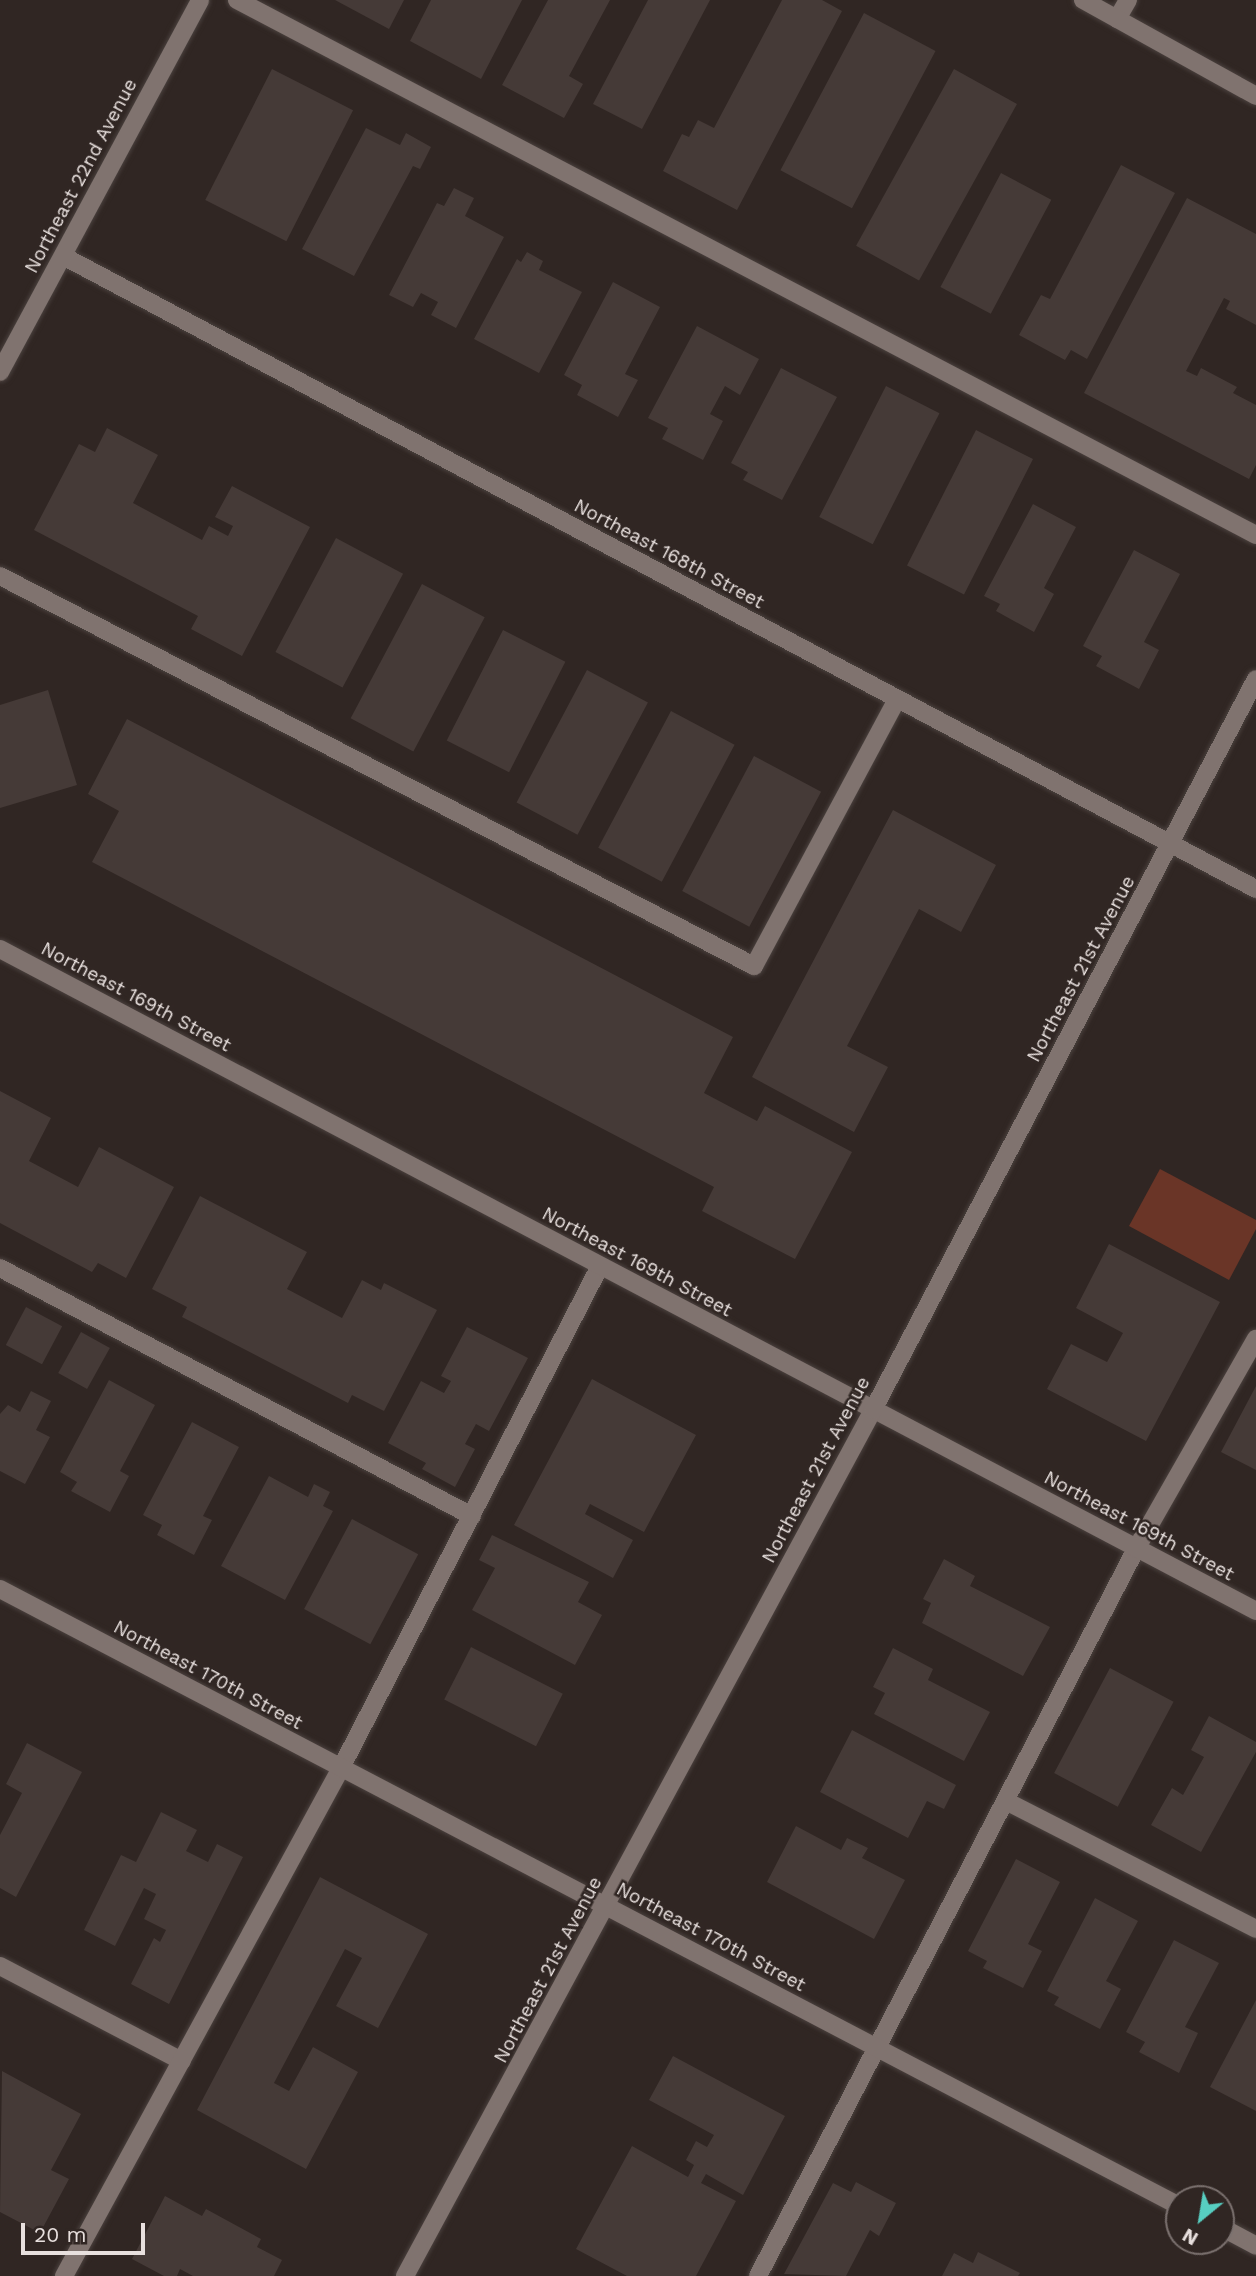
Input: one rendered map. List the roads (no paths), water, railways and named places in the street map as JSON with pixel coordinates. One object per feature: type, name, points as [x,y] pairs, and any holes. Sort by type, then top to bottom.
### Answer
[{"type":"street","name":"Northeast 22nd Avenue","points":[[0,373],[200,0]]},
{"type":"street","points":[[237,0],[1256,535]]},
{"type":"street","points":[[1083,0],[1256,96]]},
{"type":"street","points":[[1118,19],[1128,0]]},
{"type":"street","name":"Northeast 168th Street","points":[[63,256],[1256,889]]},
{"type":"street","points":[[0,576],[754,965],[897,699]]},
{"type":"street","name":"Northeast 21st Avenue","points":[[405,2276],[873,1410],[1256,680]]},
{"type":"street","name":"Northeast 169th Street","points":[[0,949],[1256,1611]]},
{"type":"street","points":[[64,2276],[341,1768],[600,1266]]},
{"type":"street","points":[[0,1268],[472,1516]]},
{"type":"street","points":[[758,2276],[878,2050],[1136,1549],[1256,1339]]},
{"type":"street","name":"Northeast 170th Street","points":[[0,1589],[1165,2199]]},
{"type":"street","points":[[1006,1801],[1256,1929]]},
{"type":"street","points":[[0,1966],[182,2060]]},
{"type":"street","points":[[1235,2235],[1256,2246]]}]
